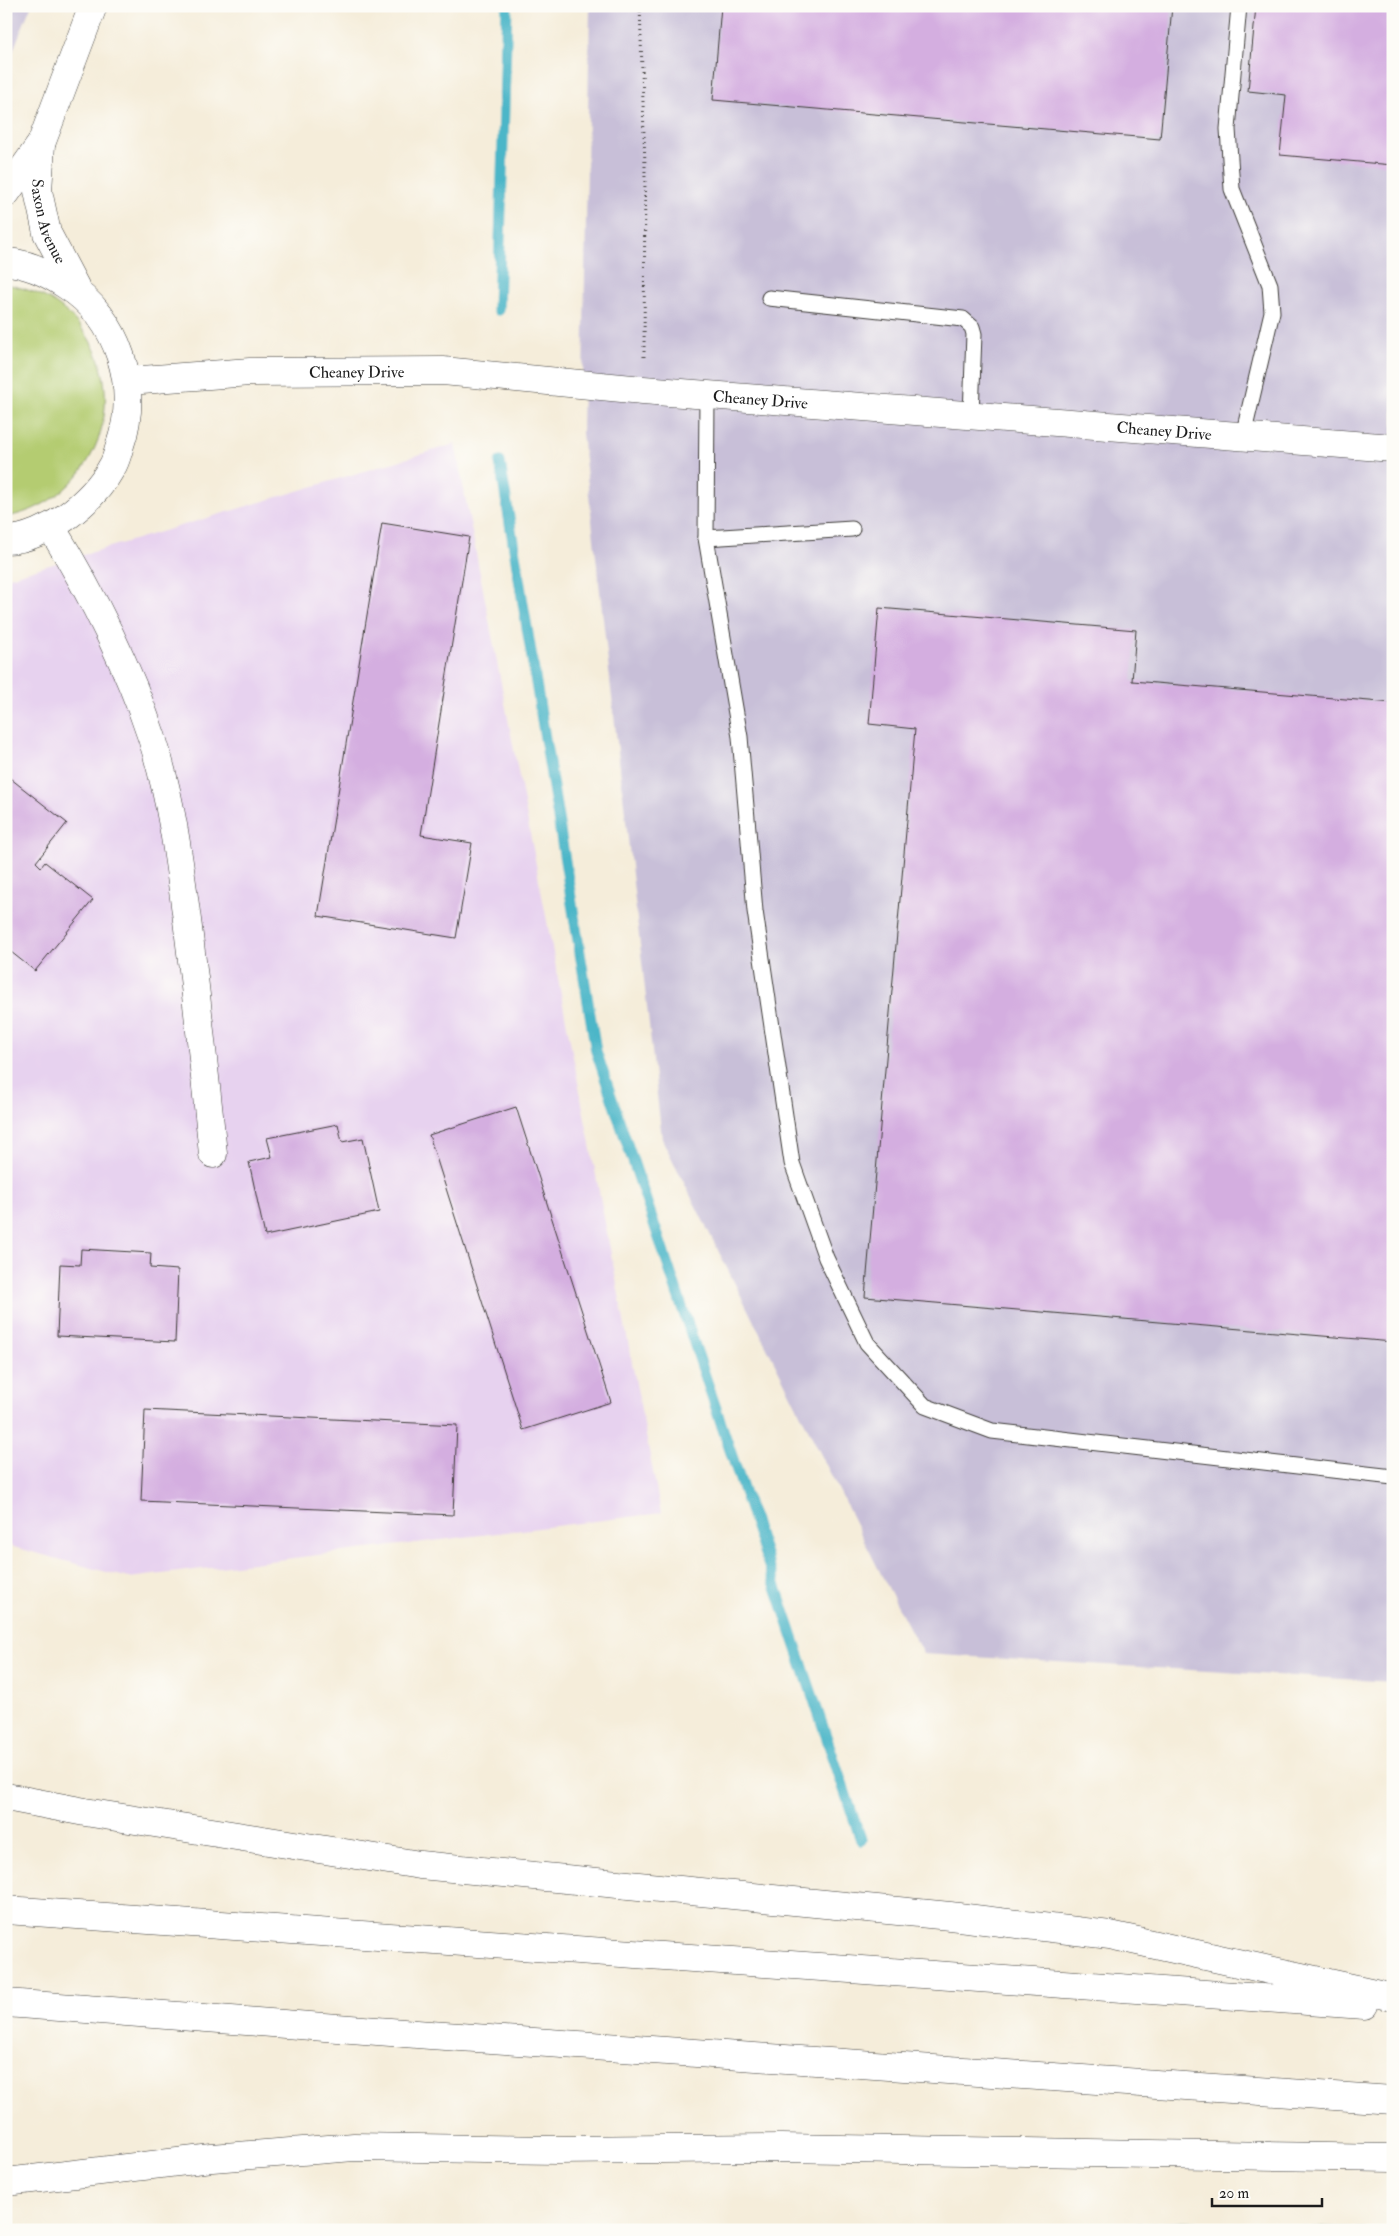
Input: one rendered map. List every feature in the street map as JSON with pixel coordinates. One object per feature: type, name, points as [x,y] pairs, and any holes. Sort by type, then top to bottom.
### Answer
[{"type":"main road","name":"Saxon Avenue","points":[[6,193],[41,144],[93,6]]},
{"type":"main road","name":"Saxon Avenue","points":[[41,144],[38,191],[47,232],[78,292]]},
{"type":"main road","points":[[6,262],[15,262],[48,273],[78,292],[102,317],[119,348],[128,381],[127,425],[113,466],[87,501],[52,527],[6,540]]},
{"type":"main road","name":"Cheaney Drive","points":[[128,381],[250,372],[443,371],[643,390],[1393,448]]},
{"type":"main road","points":[[52,527],[87,585],[127,668],[152,740],[171,818],[181,877],[197,998],[213,1154]]},
{"type":"main road","points":[[6,1797],[85,1812],[420,1865],[950,1916],[1110,1935],[1393,1997]]},
{"type":"main road","points":[[6,1910],[1393,2007]]},
{"type":"main road","points":[[6,2002],[430,2035],[1393,2100]]},
{"type":"main road","points":[[6,2182],[212,2158],[354,2147],[557,2150],[781,2148],[1393,2158]]},
{"type":"lane","points":[[1239,6],[1228,129],[1232,188],[1270,286],[1272,312],[1242,436]]},
{"type":"lane","points":[[770,298],[963,319],[972,327],[974,334],[971,415]]},
{"type":"lane","points":[[707,395],[706,538],[740,737],[755,911],[792,1163],[826,1258],[867,1343],[925,1406],[992,1431],[1393,1477]]},
{"type":"lane","points":[[706,538],[852,529]]},
{"type":"path","points":[[640,6],[645,166],[646,297],[643,390]]},
{"type":"shaded area","points":[[6,6],[31,6],[6,68]]},
{"type":"shaded area","points":[[590,6],[1393,6],[1393,1682],[923,1654],[662,1139],[582,433]]},
{"type":"shaded area","points":[[455,444],[661,1513],[129,1578],[6,1545],[6,578]]},
{"type":"green space","points":[[6,284],[47,298],[80,327],[98,357],[105,391],[102,424],[91,456],[70,484],[42,505],[6,517]]},
{"type":"green space","points":[[1182,2222],[1370,2230],[1059,2230]]},
{"type":"building","points":[[721,6],[1172,6],[1160,139],[713,100]]},
{"type":"building","points":[[1256,6],[1393,6],[1393,165],[1280,155],[1286,95],[1248,91]]},
{"type":"building","points":[[382,523],[469,537],[421,835],[472,843],[456,938],[318,916]]},
{"type":"building","points":[[879,608],[1136,630],[1132,681],[1393,703],[1393,1342],[865,1297],[915,729],[869,724]]},
{"type":"building","points":[[6,775],[67,823],[36,862],[41,867],[45,862],[93,900],[35,971],[6,948]]},
{"type":"building","points":[[516,1107],[611,1402],[523,1430],[429,1135]]},
{"type":"building","points":[[338,1124],[342,1142],[363,1138],[379,1212],[265,1236],[249,1162],[272,1157],[267,1138]]},
{"type":"building","points":[[81,1249],[151,1253],[150,1268],[178,1270],[175,1342],[57,1336],[60,1264],[80,1265]]},
{"type":"building","points":[[145,1410],[457,1425],[453,1515],[141,1501]]},
{"type":"waterway","points":[[498,310],[507,6]]},
{"type":"waterway","points":[[500,462],[596,1051],[861,1840]]}]
